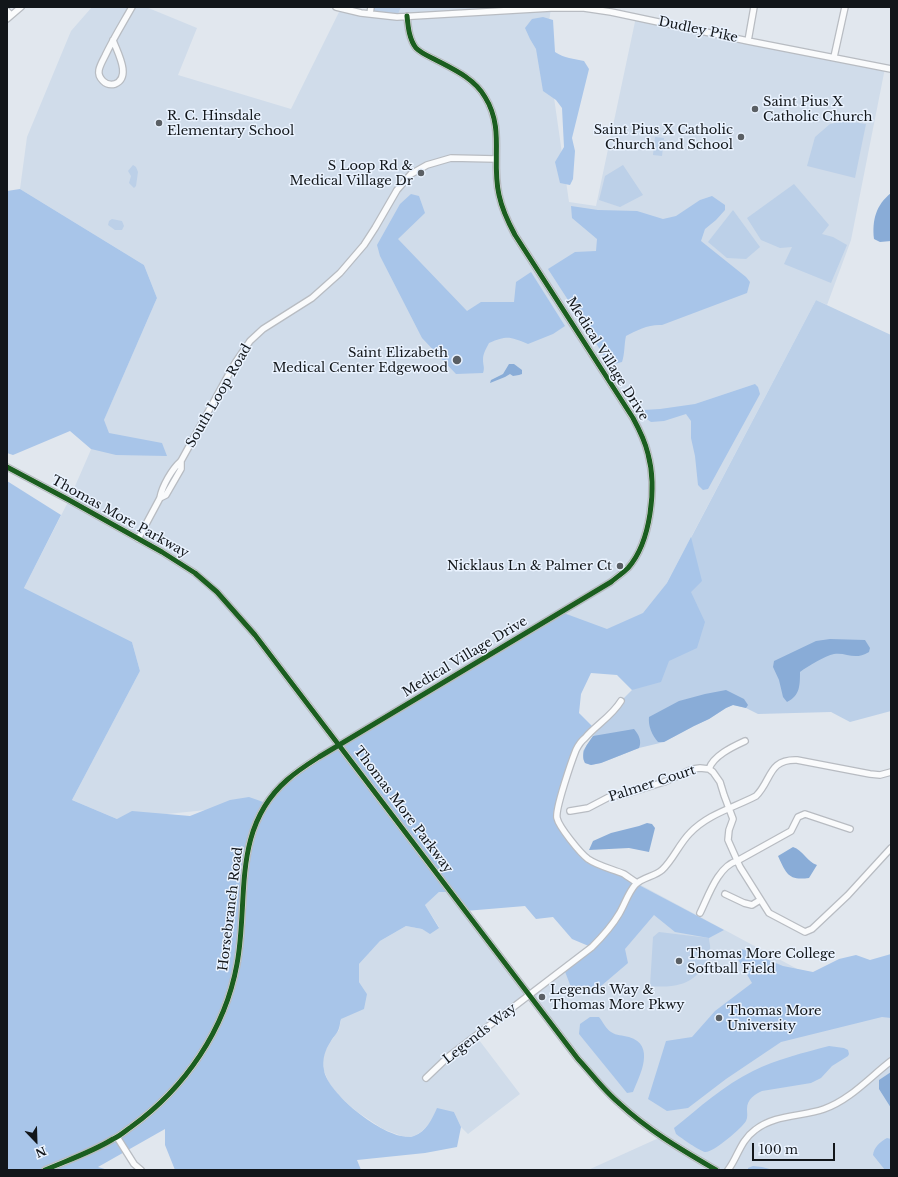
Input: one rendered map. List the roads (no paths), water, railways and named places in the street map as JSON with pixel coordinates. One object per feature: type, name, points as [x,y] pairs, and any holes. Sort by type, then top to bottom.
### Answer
[{"type":"street","points":[[8,15],[21,7]]},
{"type":"street","points":[[113,40],[124,72],[119,81],[113,84],[107,84],[99,75],[99,69],[113,40],[132,7]]},
{"type":"street","name":"Dudley Pike","points":[[336,7],[370,14],[397,16],[526,8],[611,9],[748,41],[891,69]]},
{"type":"street","points":[[370,14],[371,7]]},
{"type":"street","points":[[748,41],[754,7]]},
{"type":"street","points":[[834,57],[845,7]]},
{"type":"street","name":"Medical Village Drive","points":[[339,746],[611,582],[628,568],[636,556],[647,529],[652,490],[651,466],[645,443],[639,429],[514,235],[503,211],[498,194],[496,123],[490,105],[477,86],[463,74],[421,52],[417,48],[412,39],[407,16]]},
{"type":"street","name":"South Loop Road","points":[[138,539],[175,466],[181,461],[235,363],[250,341],[263,329],[312,298],[340,273],[364,245],[396,190],[411,174],[427,165],[451,158],[496,158]]},
{"type":"street","name":"Thomas More Parkway","points":[[7,467],[162,552],[190,570],[217,592],[255,635],[578,1059],[602,1087],[618,1103],[661,1137],[716,1170]]},
{"type":"street","points":[[621,701],[609,717],[578,746],[565,785],[557,819],[565,832],[584,856],[596,864],[625,875],[637,883]]},
{"type":"street","points":[[709,769],[713,761],[718,757],[745,741]]},
{"type":"street","name":"Horsebranch Road","points":[[44,1170],[117,1137],[161,1103],[190,1070],[210,1040],[225,1008],[231,989],[240,945],[246,857],[253,830],[259,816],[266,804],[286,781],[300,769],[339,746]]},
{"type":"street","name":"Legends Way","points":[[426,1078],[448,1057],[592,947],[618,916],[631,890],[637,883],[661,870],[691,832],[706,819],[756,796],[760,792],[771,771],[782,761],[789,759],[811,762],[870,774],[880,775],[891,772]]},
{"type":"street","name":"Palmer Court","points":[[570,811],[588,808],[608,797],[629,793],[664,782],[693,769],[709,769],[714,772],[720,782],[732,819],[728,840],[737,861],[769,913],[805,932],[809,931],[848,895],[891,848]]},
{"type":"street","points":[[700,913],[715,882],[722,871],[731,862],[737,861],[791,831],[798,817],[808,815],[850,829]]},
{"type":"street","points":[[725,894],[752,905],[760,900]]},
{"type":"street","points":[[728,1170],[746,1138],[754,1130],[777,1119],[810,1113],[828,1107],[844,1098],[891,1061]]},
{"type":"street","points":[[117,1137],[134,1164],[141,1170]]},
{"type":"place","name":"Saint Pius X Catholic Church","points":[[755,109]]},
{"type":"place","name":"R. C. Hinsdale Elementary School","points":[[159,123]]},
{"type":"place","name":"Saint Pius X Catholic Church and School","points":[[741,137]]},
{"type":"place","name":"S Loop Rd & Medical Village Dr","points":[[421,173]]},
{"type":"place","name":"Saint Elizabeth Medical Center Edgewood","points":[[457,360]]},
{"type":"place","name":"Nicklaus Ln & Palmer Ct","points":[[620,566]]},
{"type":"place","name":"Thomas More College Softball Field","points":[[679,961]]},
{"type":"place","name":"Legends Way & Thomas More Pkwy","points":[[542,997]]},
{"type":"place","name":"Thomas More University","points":[[719,1018]]}]
